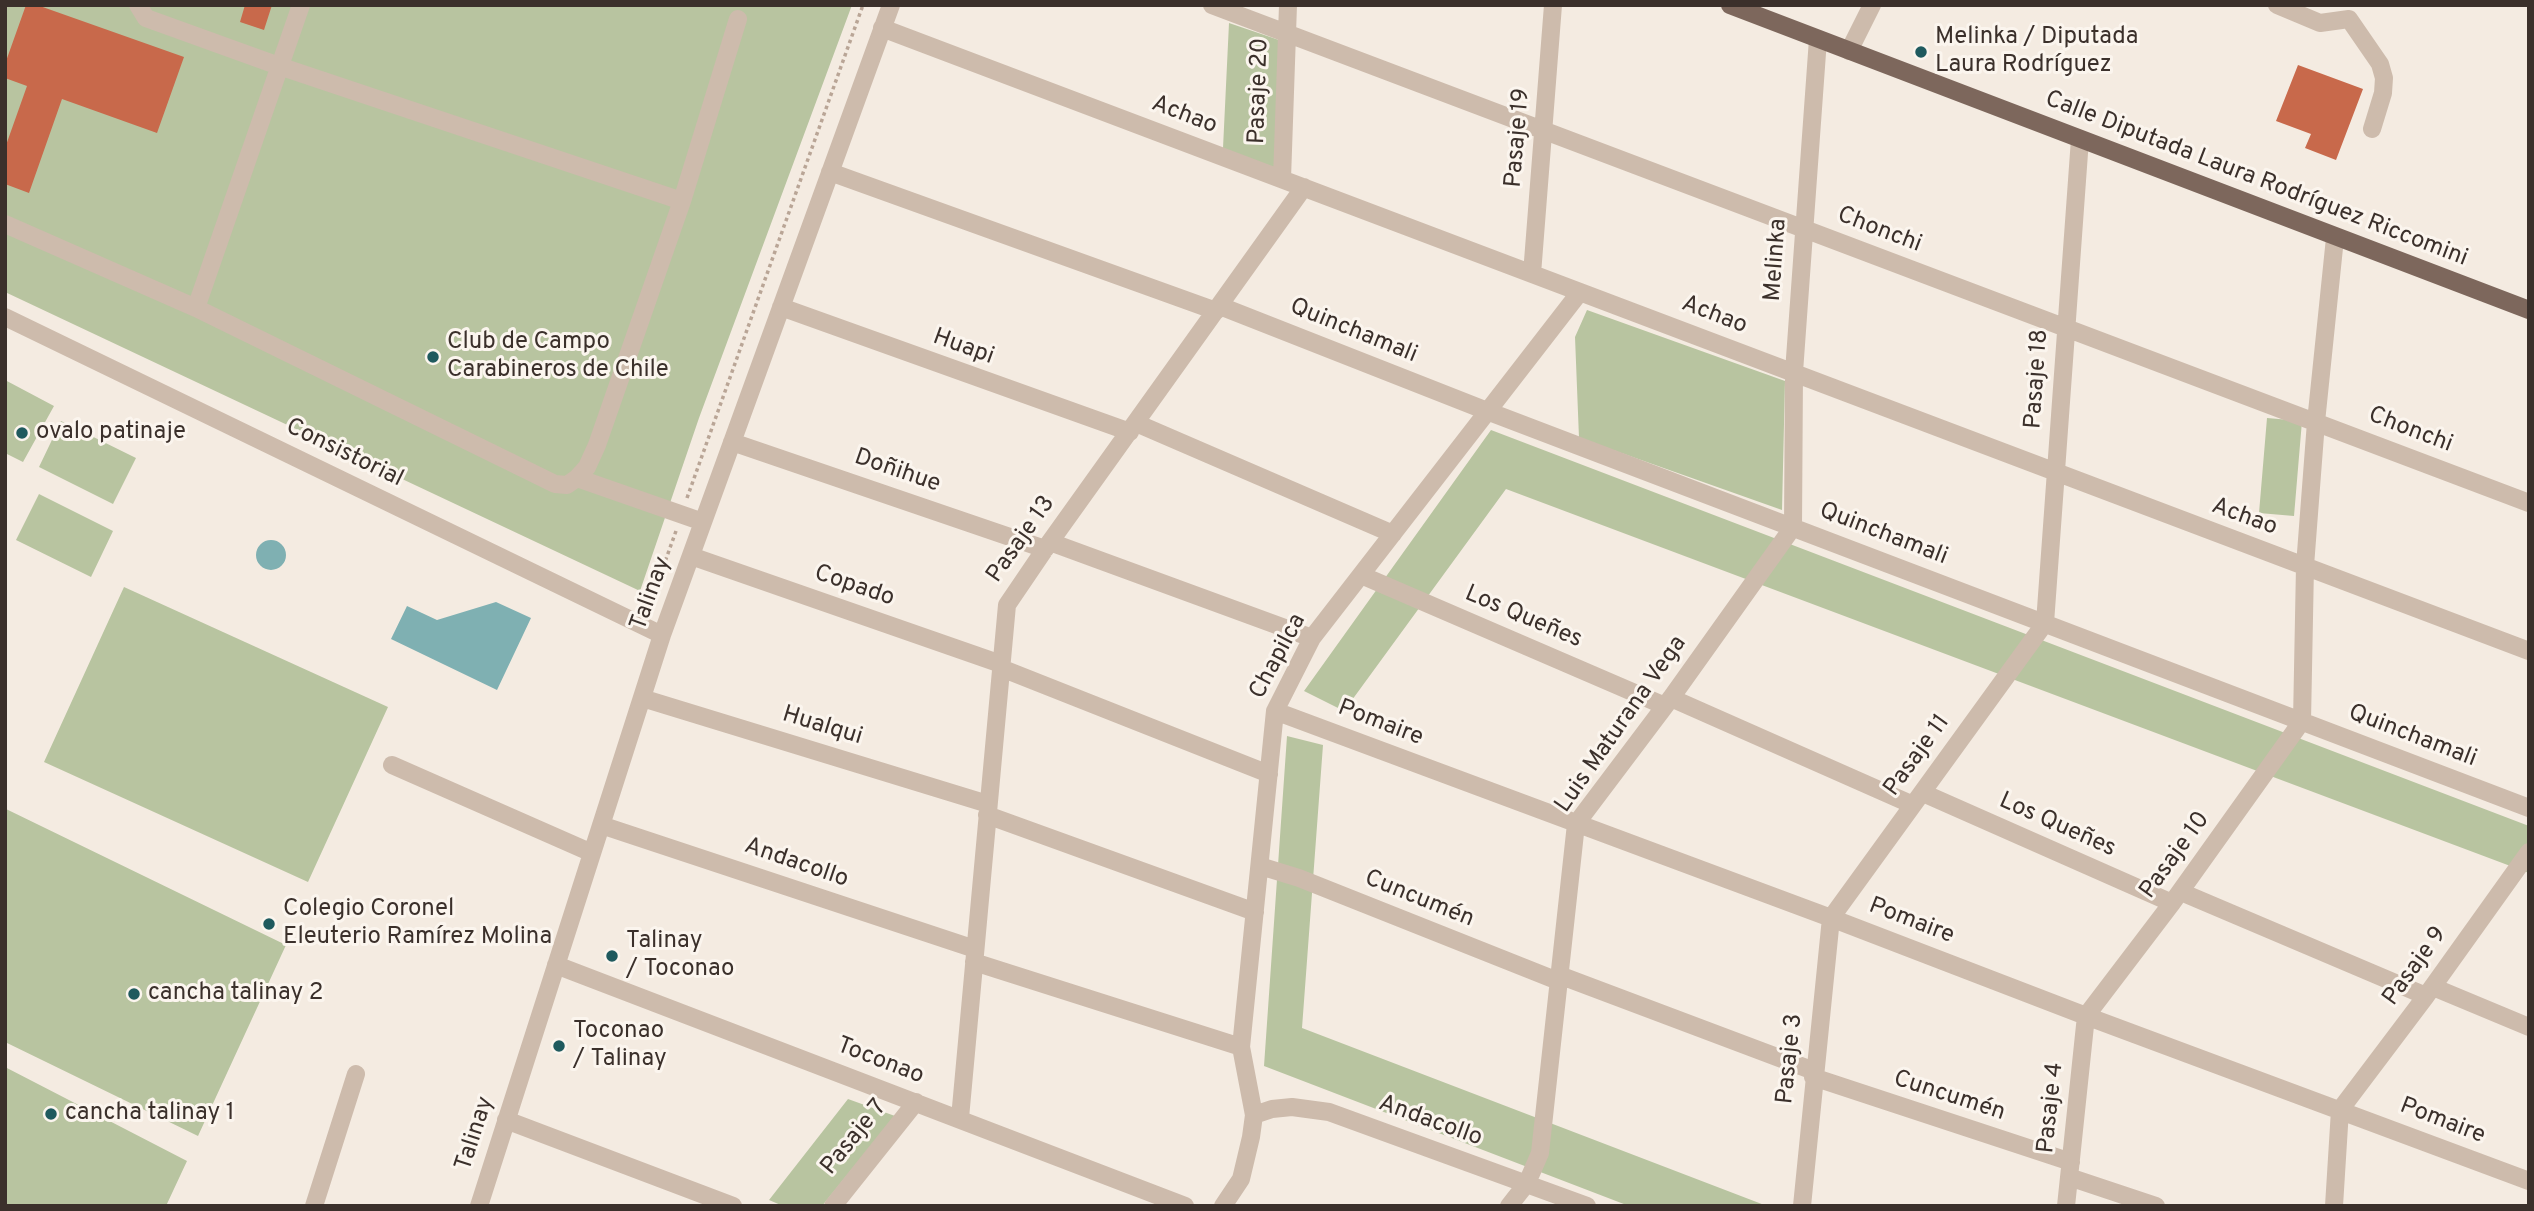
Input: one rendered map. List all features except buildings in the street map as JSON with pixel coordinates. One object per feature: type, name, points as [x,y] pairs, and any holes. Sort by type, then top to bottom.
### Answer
[{"type":"main road","name":"Calle Diputada Laura Rodríguez Riccomini","points":[[1730,5],[2529,310]]},
{"type":"street","points":[[138,5],[146,18],[279,66],[682,201]]},
{"type":"street","points":[[196,308],[300,5]]},
{"type":"street","name":"Talinay","points":[[479,1206],[662,635],[891,5]]},
{"type":"street","name":"Chonchi","points":[[1212,5],[2529,503]]},
{"type":"street","name":"Pasaje 20","points":[[1282,179],[1288,5]]},
{"type":"street","name":"Pasaje 19","points":[[1532,274],[1553,5]]},
{"type":"street","points":[[1849,51],[1872,5]]},
{"type":"street","points":[[2277,5],[2320,23],[2353,12],[2380,64],[2384,78],[2383,93],[2372,129]]},
{"type":"street","points":[[5,224],[196,308],[555,484],[567,485],[587,467],[597,445],[682,201],[738,19]]},
{"type":"street","name":"Achao","points":[[883,28],[2529,651]]},
{"type":"street","name":"Melinka","points":[[1793,527],[1794,372],[1818,39]]},
{"type":"street","name":"Pasaje 18","points":[[2045,623],[2080,139]]},
{"type":"street","name":"Quinchamali","points":[[830,172],[1218,308],[2529,808]]},
{"type":"street","name":"Pasaje 13","points":[[960,1118],[1007,606],[1304,187]]},
{"type":"street","points":[[2302,722],[2305,566],[2316,422],[2335,238]]},
{"type":"street","name":"Chapilca","points":[[1223,1206],[1241,1179],[1254,1115],[1241,1047],[1275,711],[1312,638],[1580,292]]},
{"type":"street","name":"Huapi","points":[[781,307],[1133,427],[1392,534]]},
{"type":"street","name":"Consistorial","points":[[5,317],[662,635]]},
{"type":"street","name":"Doñihue","points":[[732,442],[1048,545],[1312,638]]},
{"type":"street","points":[[577,478],[703,522]]},
{"type":"street","name":"Luis Maturana Vega","points":[[1509,1206],[1527,1183],[1540,1153],[1576,824],[1668,702],[1793,527]]},
{"type":"street","name":"Copado","points":[[691,556],[1001,666],[1269,774]]},
{"type":"street","name":"Los Queñes","points":[[1361,575],[1668,702],[1918,799],[2176,898],[2529,1027]]},
{"type":"street","name":"Pasaje 11","points":[[1831,918],[2045,623]]},
{"type":"street","name":"Hualqui","points":[[642,698],[987,810],[1255,912]]},
{"type":"street","name":"Pomaire","points":[[1275,711],[2529,1181]]},
{"type":"street","name":"Pasaje 10","points":[[2086,1016],[2176,898],[2302,722]]},
{"type":"street","points":[[392,765],[592,853]]},
{"type":"street","name":"Andacollo","points":[[601,825],[1241,1047]]},
{"type":"street","name":"Pasaje 9","points":[[2340,1110],[2430,991],[2529,852]]},
{"type":"street","name":"Cuncumén","points":[[1261,866],[2070,1170],[2156,1206]]},
{"type":"street","name":"Pasaje 3","points":[[1802,1206],[1831,918]]},
{"type":"street","name":"Toconao","points":[[556,965],[960,1118],[1162,1202],[1185,1206]]},
{"type":"street","name":"Pasaje 4","points":[[2066,1206],[2086,1016]]},
{"type":"street","points":[[314,1206],[356,1074]]},
{"type":"street","name":"Pasaje 7","points":[[833,1206],[916,1102]]},
{"type":"street","name":"Andacollo","points":[[1254,1115],[1272,1109],[1292,1107],[1329,1112],[1587,1206]]},
{"type":"street","points":[[2334,1206],[2340,1110]]},
{"type":"street","points":[[506,1120],[733,1206]]},
{"type":"green space","name":"Club de Campo Carabineros de Chile","points":[[5,5],[852,5],[699,418],[640,591],[5,292]]},
{"type":"green space","points":[[1229,23],[1279,40],[1276,169],[1223,148]]},
{"type":"green space","points":[[1587,310],[1785,381],[1782,510],[1579,438],[1575,337]]},
{"type":"green space","name":"ovalo patinaje","points":[[5,380],[54,406],[23,462],[5,453]]},
{"type":"green space","points":[[2267,418],[2302,421],[2294,516],[2259,513]]},
{"type":"green space","points":[[61,421],[136,458],[113,504],[39,467]]},
{"type":"green space","points":[[1491,430],[2529,826],[2529,873],[1506,489],[1344,711],[1304,691]]},
{"type":"green space","points":[[39,494],[113,531],[91,577],[16,540]]},
{"type":"green space","points":[[124,587],[388,707],[308,882],[44,762]]},
{"type":"green space","points":[[1287,736],[1323,745],[1302,1028],[1767,1206],[1629,1206],[1264,1066]]},
{"type":"green space","name":"cancha talinay 2","points":[[6,809],[286,945],[198,1136],[5,1042]]},
{"type":"green space","name":"cancha talinay 1","points":[[5,1067],[187,1161],[166,1206],[5,1206]]},
{"type":"green space","points":[[848,1099],[895,1116],[822,1206],[783,1206],[769,1200]]},
{"type":"water","points":[[271,540],[282,544],[286,555],[282,566],[271,570],[260,566],[256,555],[260,544]]},
{"type":"water","points":[[496,602],[531,618],[497,690],[391,639],[407,606],[437,620]]},
{"type":"place","name":"Melinka / Diputada Laura Rodríguez","points":[[1921,52]]},
{"type":"place","name":"Club de Campo Carabineros de Chile","points":[[433,357]]},
{"type":"place","name":"ovalo patinaje","points":[[22,433]]},
{"type":"place","name":"Colegio Coronel Eleuterio Ramírez Molina","points":[[269,924]]},
{"type":"place","name":"Talinay / Toconao","points":[[612,956]]},
{"type":"place","name":"cancha talinay 2","points":[[134,994]]},
{"type":"place","name":"Toconao / Talinay","points":[[559,1046]]},
{"type":"place","name":"cancha talinay 1","points":[[51,1114]]}]
